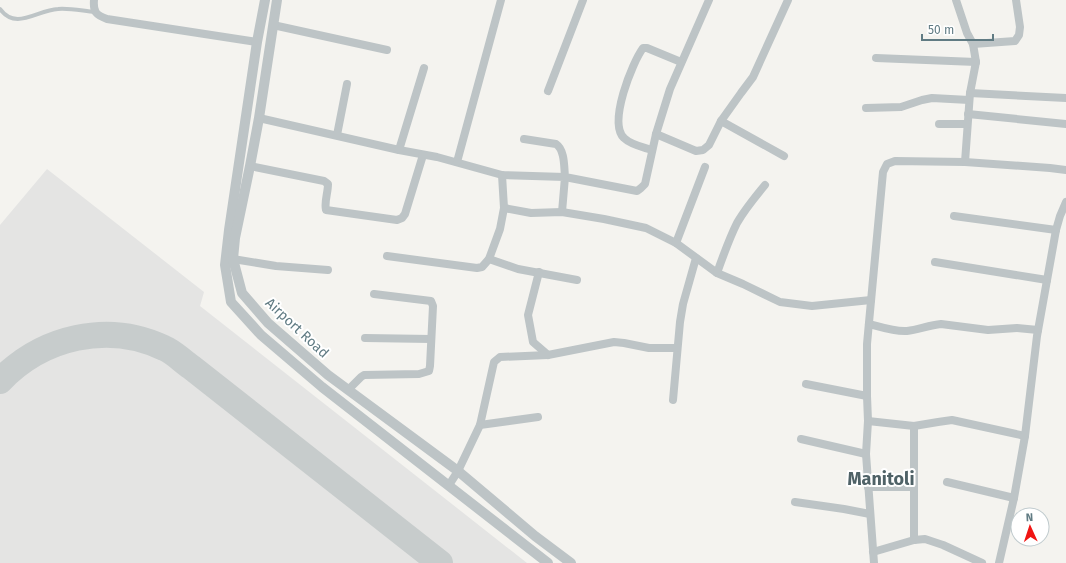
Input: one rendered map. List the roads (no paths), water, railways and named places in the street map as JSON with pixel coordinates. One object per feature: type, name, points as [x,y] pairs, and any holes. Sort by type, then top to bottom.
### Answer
[{"type":"street","points":[[94,0],[94,10],[107,19],[256,42]]},
{"type":"street","name":"Airport Road","points":[[265,0],[256,42],[228,230],[225,264],[230,302],[261,335],[322,387],[548,563]]},
{"type":"street","name":"Airport Road","points":[[278,0],[259,118],[235,238],[234,259],[242,293],[268,323],[325,372],[458,471],[535,536],[571,563]]},
{"type":"street","points":[[457,162],[502,0]]},
{"type":"street","points":[[548,91],[583,0]]},
{"type":"street","points":[[259,118],[399,150],[423,154],[502,175],[565,177],[637,191],[645,184],[656,134],[670,89],[709,0]]},
{"type":"street","points":[[656,134],[696,151],[703,150],[709,145],[721,121],[740,93],[754,77],[788,0]]},
{"type":"street","points":[[956,0],[972,44],[976,62],[969,96],[965,162]]},
{"type":"street","points":[[972,44],[1015,41],[1019,35],[1020,27],[1016,0]]},
{"type":"street","points":[[273,25],[387,50]]},
{"type":"street","points":[[652,150],[632,144],[622,136],[619,119],[622,95],[628,78],[643,48],[647,48],[681,62]]},
{"type":"street","points":[[876,58],[976,62]]},
{"type":"street","points":[[399,150],[424,68]]},
{"type":"street","points":[[337,135],[347,84]]},
{"type":"street","points":[[866,108],[901,107],[932,98],[969,96],[1066,98]]},
{"type":"street","points":[[968,114],[1066,124]]},
{"type":"street","points":[[721,121],[784,156]]},
{"type":"street","points":[[939,124],[967,124]]},
{"type":"street","points":[[524,139],[556,144],[560,147],[565,177],[562,212]]},
{"type":"street","points":[[250,166],[324,181],[328,184],[325,207],[326,210],[397,220],[406,214],[423,154]]},
{"type":"street","points":[[874,563],[866,454],[868,421],[867,344],[883,172],[887,164],[895,161],[965,162],[1066,170]]},
{"type":"street","points":[[676,243],[706,167]]},
{"type":"street","points":[[387,256],[477,268],[482,267],[489,259],[500,229],[504,208],[502,175]]},
{"type":"street","points":[[717,273],[738,222],[765,185]]},
{"type":"street","points":[[1000,563],[1025,436],[1038,330],[1056,230],[1066,202]]},
{"type":"street","points":[[504,208],[531,212],[562,212],[646,228],[676,243],[717,273],[780,302],[812,306],[871,300]]},
{"type":"street","points":[[954,216],[1056,230]]},
{"type":"street","points":[[673,400],[682,308],[696,258]]},
{"type":"street","points":[[234,259],[276,266],[328,270]]},
{"type":"street","points":[[489,259],[518,269],[577,280]]},
{"type":"street","points":[[935,262],[1047,280]]},
{"type":"street","points":[[539,272],[528,315],[533,342],[548,355]]},
{"type":"street","points":[[348,390],[364,375],[419,374],[428,371],[430,366],[433,306],[430,301],[374,294]]},
{"type":"street","points":[[869,324],[897,331],[907,331],[941,324],[988,330],[1017,328],[1038,330]]},
{"type":"street","points":[[365,338],[432,339]]},
{"type":"street","points":[[449,485],[458,471],[480,425],[494,362],[500,356],[548,355],[614,342],[624,342],[649,348],[677,348]]},
{"type":"street","points":[[806,384],[867,396]]},
{"type":"street","points":[[480,425],[538,417]]},
{"type":"street","points":[[868,421],[914,426],[952,420],[1025,436]]},
{"type":"street","points":[[914,426],[914,540]]},
{"type":"street","points":[[801,439],[866,454]]},
{"type":"street","points":[[947,482],[1014,498]]},
{"type":"street","points":[[868,487],[914,487]]},
{"type":"street","points":[[795,502],[870,514]]},
{"type":"street","points":[[873,552],[914,540],[925,539],[936,542],[982,563]]},
{"type":"lane","points":[[0,9],[8,18],[16,20],[60,8],[96,12]]},
{"type":"district","name":"Manitoli","points":[[881,479]]}]
